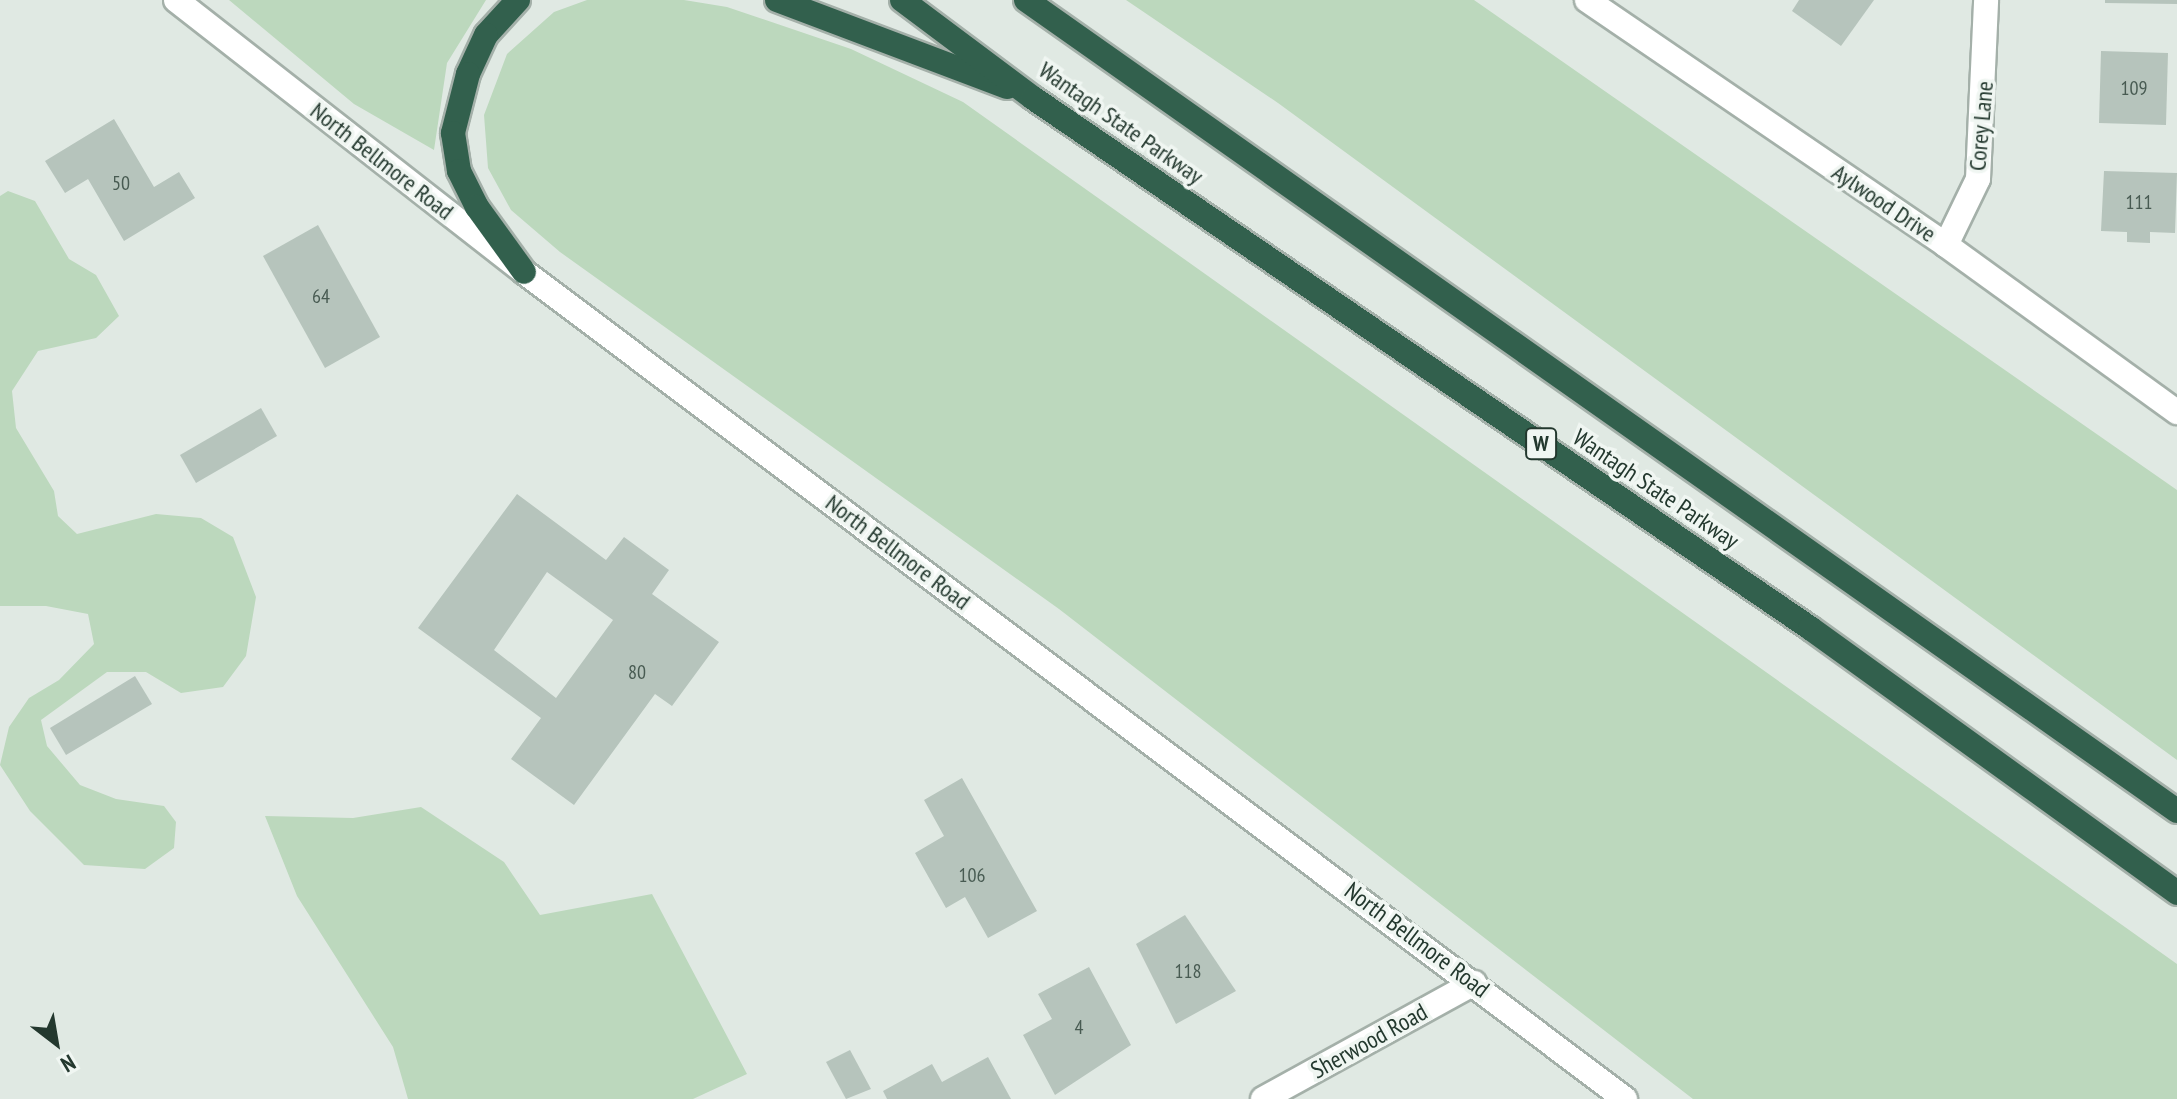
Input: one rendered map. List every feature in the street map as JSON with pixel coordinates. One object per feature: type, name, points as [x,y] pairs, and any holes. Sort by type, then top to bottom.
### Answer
[{"type":"highway","points":[[518,0],[486,35],[468,74],[453,133],[459,171],[477,207],[524,272]]},
{"type":"highway","points":[[777,0],[1033,98]]},
{"type":"highway","name":"Wantagh State Parkway","points":[[902,0],[1033,98],[1810,628],[2177,893]]},
{"type":"highway","name":"Wantagh State Parkway","points":[[1026,0],[2177,811]]},
{"type":"highway","points":[[1037,0],[1056,20]]},
{"type":"street","name":"North Bellmore Road","points":[[176,0],[524,272],[1625,1099]]},
{"type":"street","name":"Aylwood Drive","points":[[1587,0],[1946,245],[2177,412]]},
{"type":"street","name":"Corey Lane","points":[[1946,245],[1978,179],[1986,0]]},
{"type":"street","name":"Sherwood Road","points":[[1263,1099],[1474,983]]},
{"type":"green space","points":[[229,0],[486,0],[447,63],[434,150],[354,104]]},
{"type":"green space","points":[[587,0],[684,0],[727,7],[851,49],[963,102],[2177,964],[2177,1099],[1693,1099],[1059,609],[560,252],[511,210],[488,168],[484,115],[507,54],[554,12]]},
{"type":"green space","points":[[1126,0],[1474,0],[2177,490],[2177,760],[1278,103]]},
{"type":"green space","points":[[8,191],[35,201],[69,259],[96,275],[119,316],[96,338],[38,351],[12,391],[16,428],[54,491],[58,516],[77,534],[156,514],[201,518],[233,537],[256,597],[246,656],[223,687],[181,693],[146,672],[107,672],[41,720],[47,746],[80,785],[116,799],[164,806],[176,822],[174,848],[145,869],[84,865],[30,811],[0,765],[9,727],[29,698],[59,680],[94,644],[88,614],[46,606],[0,606],[0,196]]},
{"type":"green space","points":[[421,807],[504,862],[540,915],[652,894],[747,1074],[693,1099],[408,1099],[393,1047],[297,896],[265,816],[353,818]]},
{"type":"building","points":[[1799,0],[1874,0],[1841,46],[1792,11]]},
{"type":"building","points":[[2105,0],[2177,0],[2177,4],[2105,3]]},
{"type":"building","points":[[2101,51],[2168,53],[2166,125],[2099,123]]},
{"type":"building","points":[[114,119],[154,187],[179,172],[195,198],[124,241],[88,179],[65,193],[45,161]]},
{"type":"building","points":[[2104,171],[2177,173],[2175,233],[2150,232],[2150,243],[2127,242],[2127,232],[2101,231]]},
{"type":"building","points":[[318,225],[380,337],[325,368],[263,256]]},
{"type":"building","points":[[261,408],[277,436],[196,483],[180,455]]},
{"type":"building","points":[[517,494],[606,560],[624,537],[669,570],[652,594],[719,642],[672,706],[655,694],[574,805],[511,759],[541,718],[418,628]],"holes":[[[547,572],[613,620],[556,698],[494,650]]]},
{"type":"building","points":[[135,676],[152,704],[66,755],[50,728]]},
{"type":"building","points":[[962,778],[1037,911],[988,938],[965,897],[946,908],[915,853],[944,836],[924,800]]},
{"type":"building","points":[[1185,915],[1236,991],[1176,1024],[1136,944]]},
{"type":"building","points":[[1089,967],[1131,1045],[1055,1095],[1023,1035],[1052,1019],[1038,994]]},
{"type":"building","points":[[850,1050],[871,1089],[846,1099],[826,1062]]},
{"type":"building","points":[[988,1057],[1011,1099],[887,1099],[883,1091],[932,1064],[942,1082]]}]
